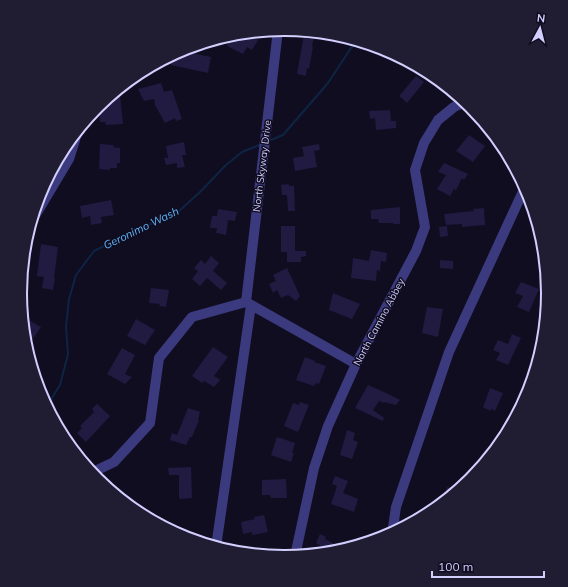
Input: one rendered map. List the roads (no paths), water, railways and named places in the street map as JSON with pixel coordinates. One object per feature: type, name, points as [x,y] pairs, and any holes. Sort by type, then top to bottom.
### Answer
[{"type":"street","name":"North Skyway Drive","points":[[217,542],[248,303],[277,36]]},
{"type":"street","name":"North Camino Abbey","points":[[296,550],[314,468],[328,426],[356,364],[416,251],[424,227],[415,170],[424,143],[438,120],[458,105]]},
{"type":"street","points":[[46,197],[69,159],[73,147]]},
{"type":"street","points":[[393,526],[396,507],[449,352],[521,195]]},
{"type":"street","points":[[97,470],[114,462],[150,423],[159,358],[192,317],[248,303],[356,364]]},
{"type":"waterway","name":"Geronimo Wash","points":[[268,141],[283,135],[328,83],[353,46]]},
{"type":"waterway","name":"Geronimo Wash","points":[[51,400],[60,385],[68,354],[66,327],[69,299],[76,275],[94,251],[178,212],[226,165],[242,152],[262,144]]}]
